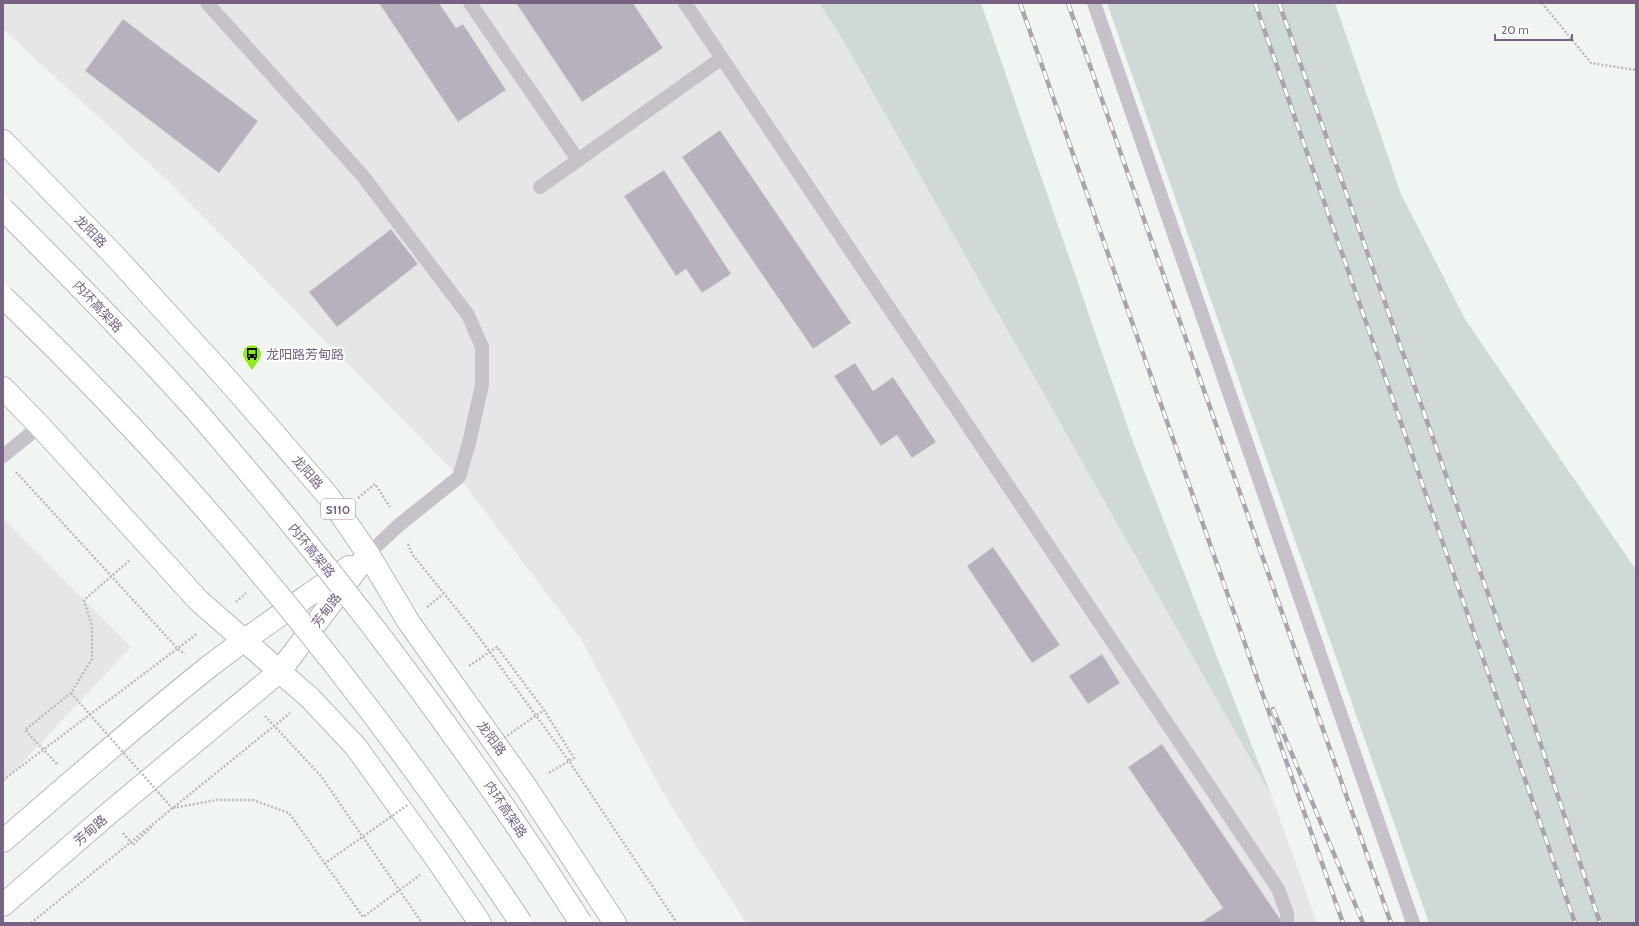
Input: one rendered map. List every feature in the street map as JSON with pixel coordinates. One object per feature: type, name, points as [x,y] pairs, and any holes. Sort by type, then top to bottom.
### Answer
[{"type":"main road","name":"龙阳路","points":[[3,141],[113,254],[238,392],[330,497],[368,554],[408,621],[526,787],[615,923]]},
{"type":"main road","name":"内环高架路","points":[[3,209],[82,289],[192,406],[294,527],[385,642],[477,767],[581,923]]},
{"type":"main road","points":[[3,297],[148,445],[252,563],[345,678],[430,791],[521,923]]},
{"type":"main road","points":[[3,388],[40,426],[198,600],[310,698],[356,747],[438,861],[480,923]]},
{"type":"main road","name":"芳甸路","points":[[3,841],[72,780],[206,670],[244,641],[368,554]]},
{"type":"main road","name":"芳甸路","points":[[3,905],[108,814],[280,671],[368,554]]},
{"type":"lane","points":[[207,3],[362,175],[468,315],[482,348],[482,385],[469,442],[458,477],[400,524],[368,554]]},
{"type":"lane","points":[[470,3],[578,160]]},
{"type":"lane","points":[[685,3],[1278,889],[1287,913],[1288,923]]},
{"type":"lane","points":[[1094,3],[1413,923]]},
{"type":"lane","points":[[540,187],[722,58]]},
{"type":"lane","points":[[3,456],[40,426]]},
{"type":"path","points":[[1542,3],[1592,63],[1636,70]]},
{"type":"path","points":[[340,513],[375,484],[386,499],[400,524],[412,554],[490,652],[569,761],[677,923]]},
{"type":"path","points":[[72,780],[25,730],[71,693],[92,659],[92,626],[84,600],[147,544]]},
{"type":"path","points":[[3,780],[178,649],[247,592]]},
{"type":"path","points":[[408,621],[443,594]]},
{"type":"path","points":[[449,679],[497,647],[544,710],[574,758],[526,787]]},
{"type":"path","points":[[71,693],[172,808]]},
{"type":"path","points":[[31,923],[310,698]]},
{"type":"path","points":[[133,844],[172,808],[216,800],[253,800],[289,813],[363,917],[438,861]]},
{"type":"shaded area","points":[[3,3],[819,3],[843,40],[1272,797],[1317,923],[746,923],[664,795],[581,639],[459,477],[168,181],[3,29]]},
{"type":"shaded area","points":[[819,3],[981,3],[1134,445],[1272,797],[843,40]]},
{"type":"shaded area","points":[[1107,3],[1335,3],[1401,194],[1465,319],[1636,570],[1636,923],[1429,923]]},
{"type":"shaded area","points":[[3,518],[131,647],[3,783]]},
{"type":"building","points":[[379,3],[439,3],[456,28],[463,24],[506,90],[458,122]]},
{"type":"building","points":[[516,3],[633,3],[663,48],[582,102]]},
{"type":"building","points":[[123,19],[258,121],[219,173],[85,71]]},
{"type":"building","points":[[720,130],[851,323],[813,349],[682,157]]},
{"type":"building","points":[[664,170],[731,274],[702,293],[686,269],[676,276],[624,196]]},
{"type":"building","points":[[391,229],[418,264],[337,327],[309,292]]},
{"type":"building","points":[[855,363],[873,391],[893,377],[936,442],[912,458],[897,435],[881,446],[834,376]]},
{"type":"building","points":[[993,547],[1060,645],[1032,663],[967,566]]},
{"type":"building","points":[[1102,654],[1120,683],[1088,704],[1069,676]]},
{"type":"building","points":[[1162,744],[1282,922],[1281,923],[1200,923],[1223,908],[1128,767]]},
{"type":"railway","points":[[1020,3],[1343,923]]},
{"type":"railway","points":[[1068,3],[1391,923]]},
{"type":"railway","points":[[1255,3],[1575,923]]},
{"type":"railway","points":[[1279,3],[1533,721],[1600,923]]},
{"type":"railway","points":[[1273,709],[1363,923]]},
{"type":"place","name":"龙阳路芳甸路","points":[[252,371]]}]
